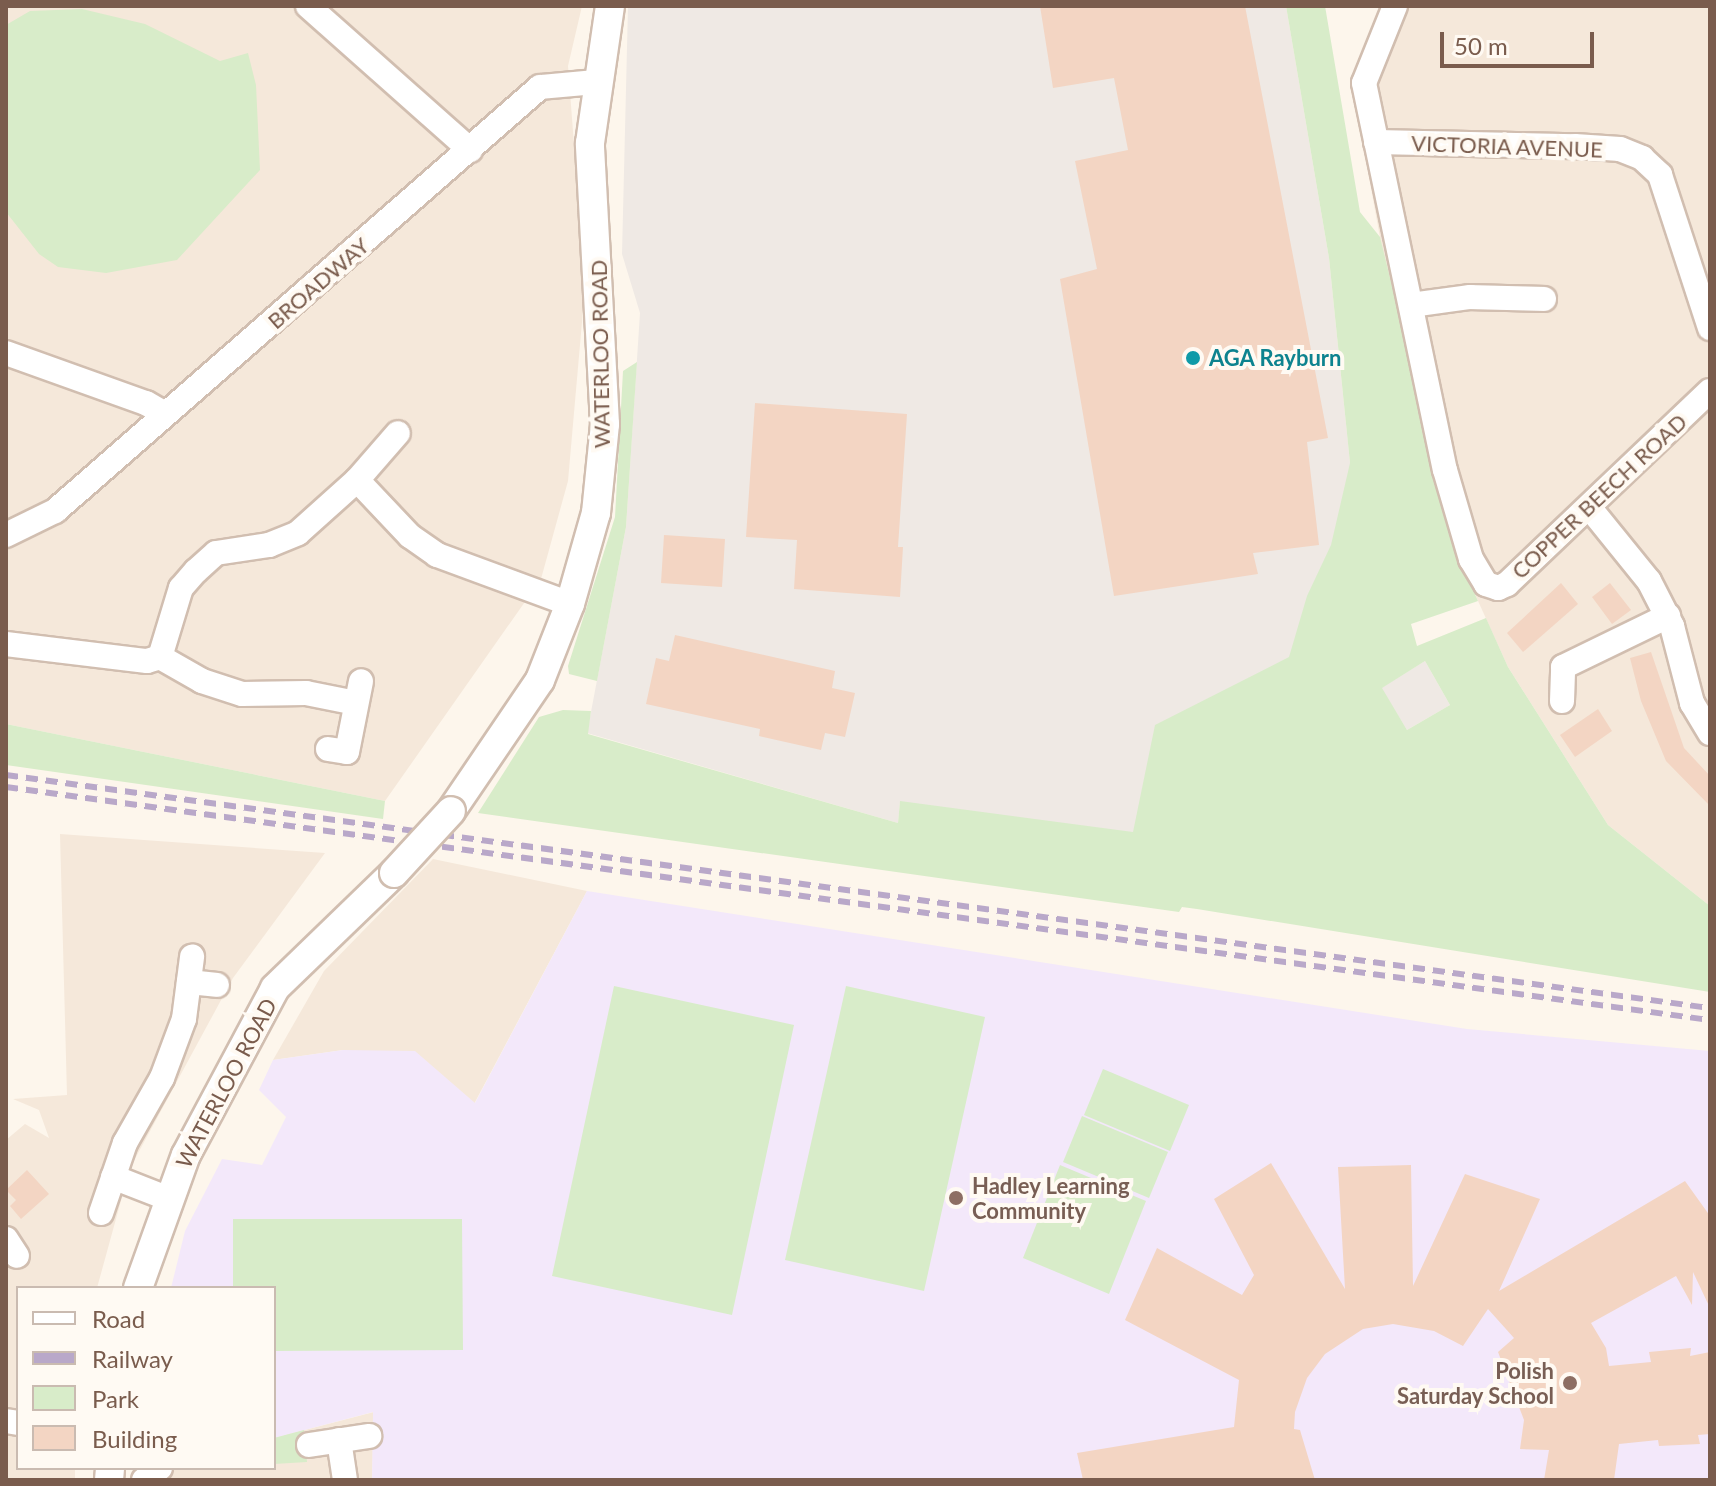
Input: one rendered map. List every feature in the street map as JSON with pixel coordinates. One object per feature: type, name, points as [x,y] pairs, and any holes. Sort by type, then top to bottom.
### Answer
[{"type":"street","points":[[308,6],[470,150]]},
{"type":"street","name":"WATERLOO ROAD","points":[[139,1286],[167,1198],[206,1112],[275,988],[394,873],[451,811],[540,680],[570,604],[596,513],[605,424],[590,143],[595,82],[610,6]]},
{"type":"street","name":"COPPER BEECH ROAD","points":[[1395,6],[1364,83],[1445,470],[1471,559],[1486,584],[1498,588],[1507,584],[1710,391]]},
{"type":"street","name":"BROADWAY","points":[[6,535],[55,511],[540,87],[595,82]]},
{"type":"street","name":"VICTORIA AVENUE","points":[[1376,142],[1575,146],[1620,149],[1642,158],[1660,175],[1710,328]]},
{"type":"street","points":[[1411,305],[1470,297],[1544,299]]},
{"type":"street","points":[[6,353],[146,403],[165,414]]},
{"type":"street","points":[[160,657],[181,588],[196,571],[216,553],[269,545],[298,533],[357,480],[398,433]]},
{"type":"street","points":[[357,480],[410,536],[437,555],[570,604]]},
{"type":"street","points":[[1589,507],[1649,581],[1668,616],[1692,703],[1710,733]]},
{"type":"street","points":[[1562,701],[1563,667],[1668,616]]},
{"type":"street","points":[[6,644],[147,661],[160,657],[202,681],[242,694],[359,692],[347,752],[328,749]]},
{"type":"street","points":[[101,1213],[125,1143],[162,1078],[184,1019],[192,957]]},
{"type":"street","points":[[189,982],[217,985]]},
{"type":"street","points":[[113,1177],[167,1198]]},
{"type":"street","points":[[309,1445],[369,1436]]},
{"type":"street","points":[[339,1440],[345,1480]]},
{"type":"shaded area","points":[[6,6],[582,6],[568,66],[585,288],[568,481],[541,579],[385,801],[6,724]]},
{"type":"shaded area","points":[[628,6],[1286,6],[1329,258],[1350,463],[1402,626],[1226,845],[900,802],[898,823],[587,733],[626,527],[640,313],[622,254]]},
{"type":"shaded area","points":[[1384,6],[1710,6],[1710,906],[1608,825],[1508,667],[1459,559],[1391,298],[1351,78]]},
{"type":"shaded area","points":[[1425,661],[1450,705],[1407,730],[1381,688]]},
{"type":"shaded area","points":[[60,834],[325,853],[233,978],[130,1168],[98,1286],[16,1286],[16,1470],[75,1470],[75,1480],[6,1480],[6,1140],[25,1124],[49,1138],[39,1110],[13,1099],[67,1095]]},
{"type":"shaded area","points":[[433,859],[587,891],[474,1104],[343,1050],[273,1060],[324,971]]},
{"type":"shaded area","name":"Hadley Learning Community","points":[[587,891],[1467,1029],[1710,1051],[1710,1480],[372,1480],[373,1412],[276,1437],[276,1286],[171,1286],[185,1231],[222,1159],[262,1165],[286,1117],[259,1090],[273,1060],[343,1050],[415,1051],[475,1103]]},
{"type":"shaded area","points":[[374,1412],[372,1480],[132,1480],[134,1470],[276,1470],[276,1437]]},
{"type":"green space","points":[[1286,6],[1325,6],[1360,212],[1380,237],[1459,559],[1478,601],[1411,624],[1417,646],[1486,618],[1508,667],[1608,825],[1710,906],[1710,992],[1197,909],[1182,907],[1179,912],[478,813],[539,717],[563,710],[591,711],[588,734],[898,823],[900,801],[1133,832],[1155,725],[1289,657],[1307,596],[1331,545],[1350,463],[1329,258]],"holes":[[[1425,661],[1450,705],[1407,730],[1382,688]]]},
{"type":"green space","points":[[82,9],[145,24],[220,61],[248,53],[256,85],[260,170],[177,260],[106,273],[58,267],[39,254],[6,212],[6,25],[30,11]]},
{"type":"green space","points":[[637,362],[626,527],[597,681],[569,674],[568,666],[615,517],[623,371]]},
{"type":"green space","points":[[6,724],[385,801],[383,819],[6,765]]},
{"type":"green space","points":[[614,986],[794,1025],[732,1315],[552,1276]]},
{"type":"green space","points":[[846,986],[985,1017],[924,1291],[785,1260]]},
{"type":"green space","points":[[1103,1069],[1189,1105],[1170,1151],[1084,1115]]},
{"type":"green space","points":[[1082,1116],[1168,1152],[1149,1198],[1063,1162]]},
{"type":"green space","points":[[1060,1165],[1146,1201],[1109,1294],[1023,1258]]},
{"type":"green space","points":[[233,1219],[462,1219],[463,1350],[276,1351],[276,1286],[233,1286]]},
{"type":"green space","points":[[304,1430],[307,1462],[276,1464],[276,1437]]},
{"type":"building","name":"AGA Rayburn","points":[[1040,6],[1245,6],[1328,438],[1307,442],[1319,545],[1253,553],[1258,574],[1114,596],[1060,279],[1097,269],[1075,161],[1128,150],[1114,78],[1053,88]]},
{"type":"building","points":[[755,403],[907,414],[898,547],[903,547],[900,597],[794,589],[797,540],[746,537]]},
{"type":"building","points":[[664,535],[725,539],[722,587],[661,583]]},
{"type":"building","points":[[1561,583],[1578,604],[1523,652],[1507,633]]},
{"type":"building","points":[[1610,583],[1631,610],[1612,624],[1592,597]]},
{"type":"building","points":[[675,635],[835,671],[832,688],[855,693],[845,737],[825,733],[821,750],[759,736],[760,729],[646,704],[656,658],[669,661]]},
{"type":"building","points":[[1651,652],[1684,748],[1710,776],[1710,806],[1666,761],[1641,701],[1630,658]]},
{"type":"building","points":[[1598,709],[1612,731],[1575,757],[1560,735]]},
{"type":"building","points":[[1271,1163],[1345,1289],[1338,1167],[1411,1165],[1413,1286],[1465,1174],[1540,1199],[1499,1291],[1685,1181],[1710,1216],[1710,1308],[1693,1272],[1692,1305],[1676,1276],[1591,1323],[1606,1348],[1609,1366],[1651,1362],[1649,1352],[1691,1348],[1690,1356],[1710,1352],[1710,1434],[1698,1435],[1700,1444],[1659,1446],[1658,1440],[1619,1444],[1614,1480],[1544,1480],[1549,1450],[1520,1449],[1524,1420],[1498,1352],[1514,1338],[1488,1309],[1463,1346],[1434,1331],[1393,1324],[1363,1329],[1325,1354],[1307,1378],[1295,1412],[1294,1429],[1300,1430],[1315,1480],[1083,1480],[1077,1453],[1234,1427],[1239,1380],[1125,1320],[1157,1248],[1242,1295],[1254,1275],[1214,1199]]},
{"type":"building","points":[[27,1170],[49,1194],[21,1219],[10,1206],[16,1200],[6,1190]]},
{"type":"railway","points":[[6,775],[1710,1008]]},
{"type":"railway","points":[[6,787],[1710,1020]]},
{"type":"place","name":"AGA Rayburn","points":[[1193,358]]},
{"type":"place","name":"Hadley Learning Community","points":[[956,1198]]},
{"type":"place","name":"Polish Saturday School","points":[[1570,1383]]}]
